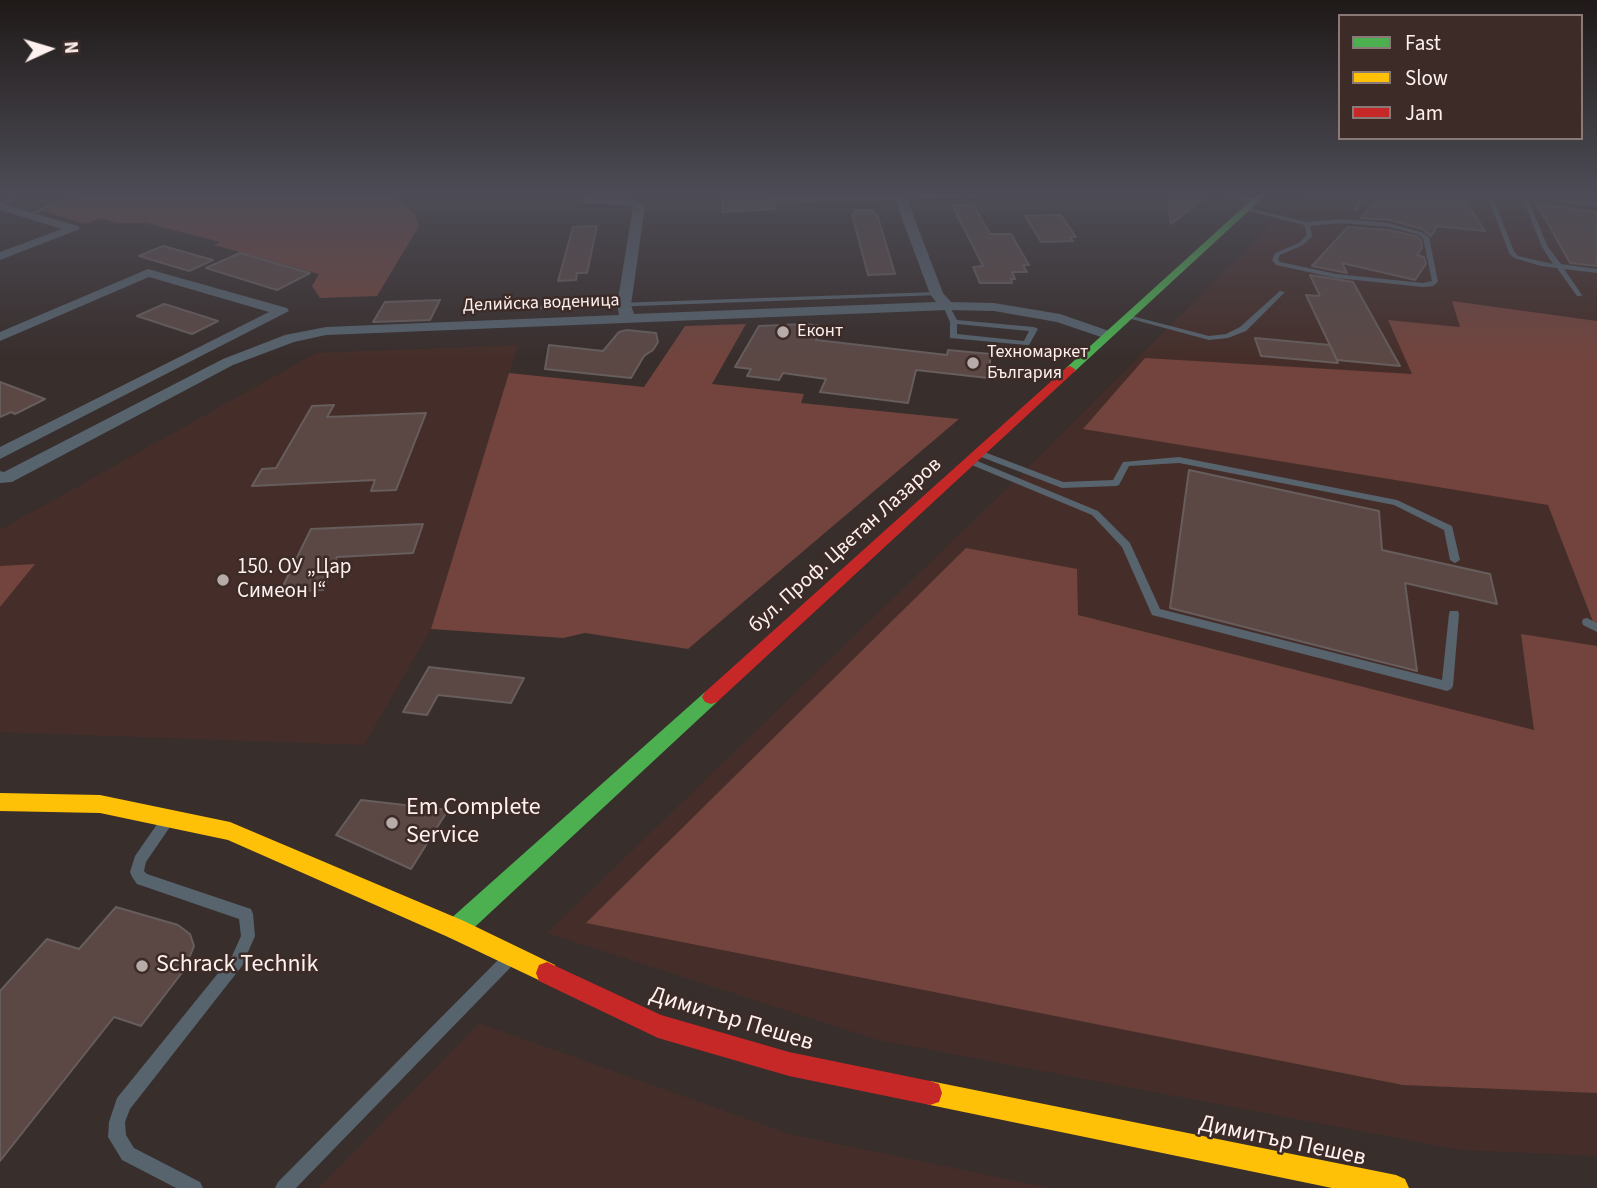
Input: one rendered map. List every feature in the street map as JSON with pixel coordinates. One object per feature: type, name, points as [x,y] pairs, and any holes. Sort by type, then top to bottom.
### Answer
[{"type":"main road","name":"бул. Проф. Цветан Лазаров","points":[[456,929],[1202,249]]},
{"type":"main road","name":"Димитър Пешев","points":[[0,802],[100,804],[230,831],[456,929],[658,1026],[789,1064],[1396,1188]]},
{"type":"street","points":[[0,256],[18,249]]},
{"type":"street","points":[[626,313],[634,249]]},
{"type":"street","points":[[922,249],[942,300]]},
{"type":"street","points":[[0,337],[148,273],[282,311],[0,454]]},
{"type":"street","name":"Делийска воденица","points":[[3,478],[228,362],[290,338],[355,329],[626,313],[942,300],[1060,318],[1107,335]]},
{"type":"lane","points":[[1289,249],[1275,256],[1278,264],[1336,276],[1431,285],[1435,282],[1428,249]]},
{"type":"lane","points":[[1510,249],[1526,260],[1597,271]]},
{"type":"lane","points":[[1547,249],[1580,295]]},
{"type":"lane","points":[[1128,317],[1209,338],[1228,336],[1243,329],[1282,292]]},
{"type":"lane","points":[[942,300],[954,322],[953,336],[1026,343],[1034,329],[954,322]]},
{"type":"lane","points":[[471,310],[626,313]]},
{"type":"lane","points":[[974,457],[1062,485],[1115,483],[1126,464],[1179,460],[1396,503],[1449,528],[1455,560]]},
{"type":"lane","points":[[974,457],[1095,513],[1126,545],[1156,612],[1447,686],[1454,614]]},
{"type":"lane","points":[[169,819],[140,860],[137,872],[142,879],[246,914],[248,936],[237,961],[122,1104],[117,1122],[117,1137],[128,1154],[194,1188]]},
{"type":"lane","points":[[284,1188],[512,956]]},
{"type":"shaded area","points":[[230,249],[405,249],[377,296],[320,298],[312,286],[319,274]]},
{"type":"shaded area","points":[[1246,249],[1597,249],[1597,1156],[1461,1150],[878,1040],[547,933],[1033,463]]},
{"type":"shaded area","points":[[1452,301],[1597,321],[1597,632],[1548,505],[1083,429],[1145,358],[1412,374],[1388,320],[1460,327]]},
{"type":"shaded area","points":[[746,324],[712,384],[804,394],[801,403],[959,419],[688,649],[585,633],[563,638],[431,629],[509,373],[644,387],[685,326]]},
{"type":"shaded area","name":"150. ОУ „Цар Симеон I“","points":[[518,345],[431,629],[364,745],[0,732],[0,530],[316,353]]},
{"type":"shaded area","points":[[966,548],[1077,569],[1078,615],[1534,730],[1521,634],[1597,646],[1597,1093],[1403,1085],[586,923]]},
{"type":"shaded area","points":[[35,564],[0,607],[0,566]]},
{"type":"shaded area","points":[[479,1023],[789,1134],[1050,1188],[319,1188]]},
{"type":"building","points":[[155,249],[175,249],[213,260],[189,271],[139,256]]},
{"type":"building","points":[[567,249],[592,249],[587,273],[577,273],[576,280],[558,281]]},
{"type":"building","points":[[861,249],[888,249],[895,274],[868,275]]},
{"type":"building","points":[[975,249],[1020,249],[1029,265],[1023,265],[1027,272],[1012,272],[1015,279],[1011,279],[1012,283],[980,283],[973,267],[983,266]]},
{"type":"building","points":[[1327,249],[1421,249],[1417,255],[1424,257],[1426,264],[1415,280],[1342,263],[1347,273],[1312,266]]},
{"type":"building","points":[[1562,249],[1597,249],[1597,266],[1570,263]]},
{"type":"building","points":[[240,253],[310,273],[277,290],[206,268]]},
{"type":"building","points":[[1310,275],[1353,282],[1400,366],[1337,360],[1306,295],[1320,296]]},
{"type":"building","points":[[440,300],[430,320],[373,322],[385,302]]},
{"type":"building","points":[[164,304],[218,321],[192,334],[137,316]]},
{"type":"building","points":[[759,326],[822,326],[816,340],[947,355],[948,350],[991,354],[988,378],[916,370],[908,403],[820,392],[826,379],[783,373],[779,380],[747,376],[751,369],[735,367]]},
{"type":"building","points":[[627,330],[656,333],[658,342],[653,350],[644,356],[631,378],[545,369],[549,345],[603,351],[619,332]]},
{"type":"building","points":[[1255,338],[1330,345],[1338,363],[1261,356]]},
{"type":"building","points":[[0,382],[45,399],[15,414],[11,412],[0,417]]},
{"type":"building","points":[[334,405],[327,417],[426,413],[396,490],[371,491],[375,480],[252,486],[262,469],[276,468],[312,406]]},
{"type":"building","points":[[1189,470],[1379,511],[1382,550],[1490,574],[1497,604],[1405,583],[1417,671],[1170,608]]},
{"type":"building","points":[[423,524],[413,553],[337,557],[323,590],[280,592],[311,529]]},
{"type":"building","points":[[429,667],[524,678],[511,703],[438,695],[427,715],[403,712]]},
{"type":"building","name":"Em Complete Service","points":[[361,800],[448,810],[411,869],[336,835]]},
{"type":"building","points":[[116,907],[178,925],[190,934],[194,946],[184,970],[141,1026],[114,1017],[0,1161],[0,991],[47,939],[79,949]]},
{"type":"traffic: fast","points":[[1070,370],[1202,249]]},
{"type":"traffic: fast","points":[[456,929],[711,697]]},
{"type":"traffic: slow","points":[[0,802],[100,804],[230,831],[456,929],[547,973]]},
{"type":"traffic: slow","points":[[930,1093],[1396,1188]]},
{"type":"traffic: jam","points":[[711,697],[1070,370]]},
{"type":"traffic: jam","points":[[547,973],[658,1026],[789,1064],[930,1093]]},
{"type":"place","name":"Еконт","points":[[783,332]]},
{"type":"place","name":"Техномаркет България","points":[[973,363]]},
{"type":"place","name":"150. ОУ „Цар Симеон I“","points":[[223,580]]},
{"type":"place","name":"Em Complete Service","points":[[392,823]]},
{"type":"place","name":"Schrack Technik","points":[[142,966]]}]
